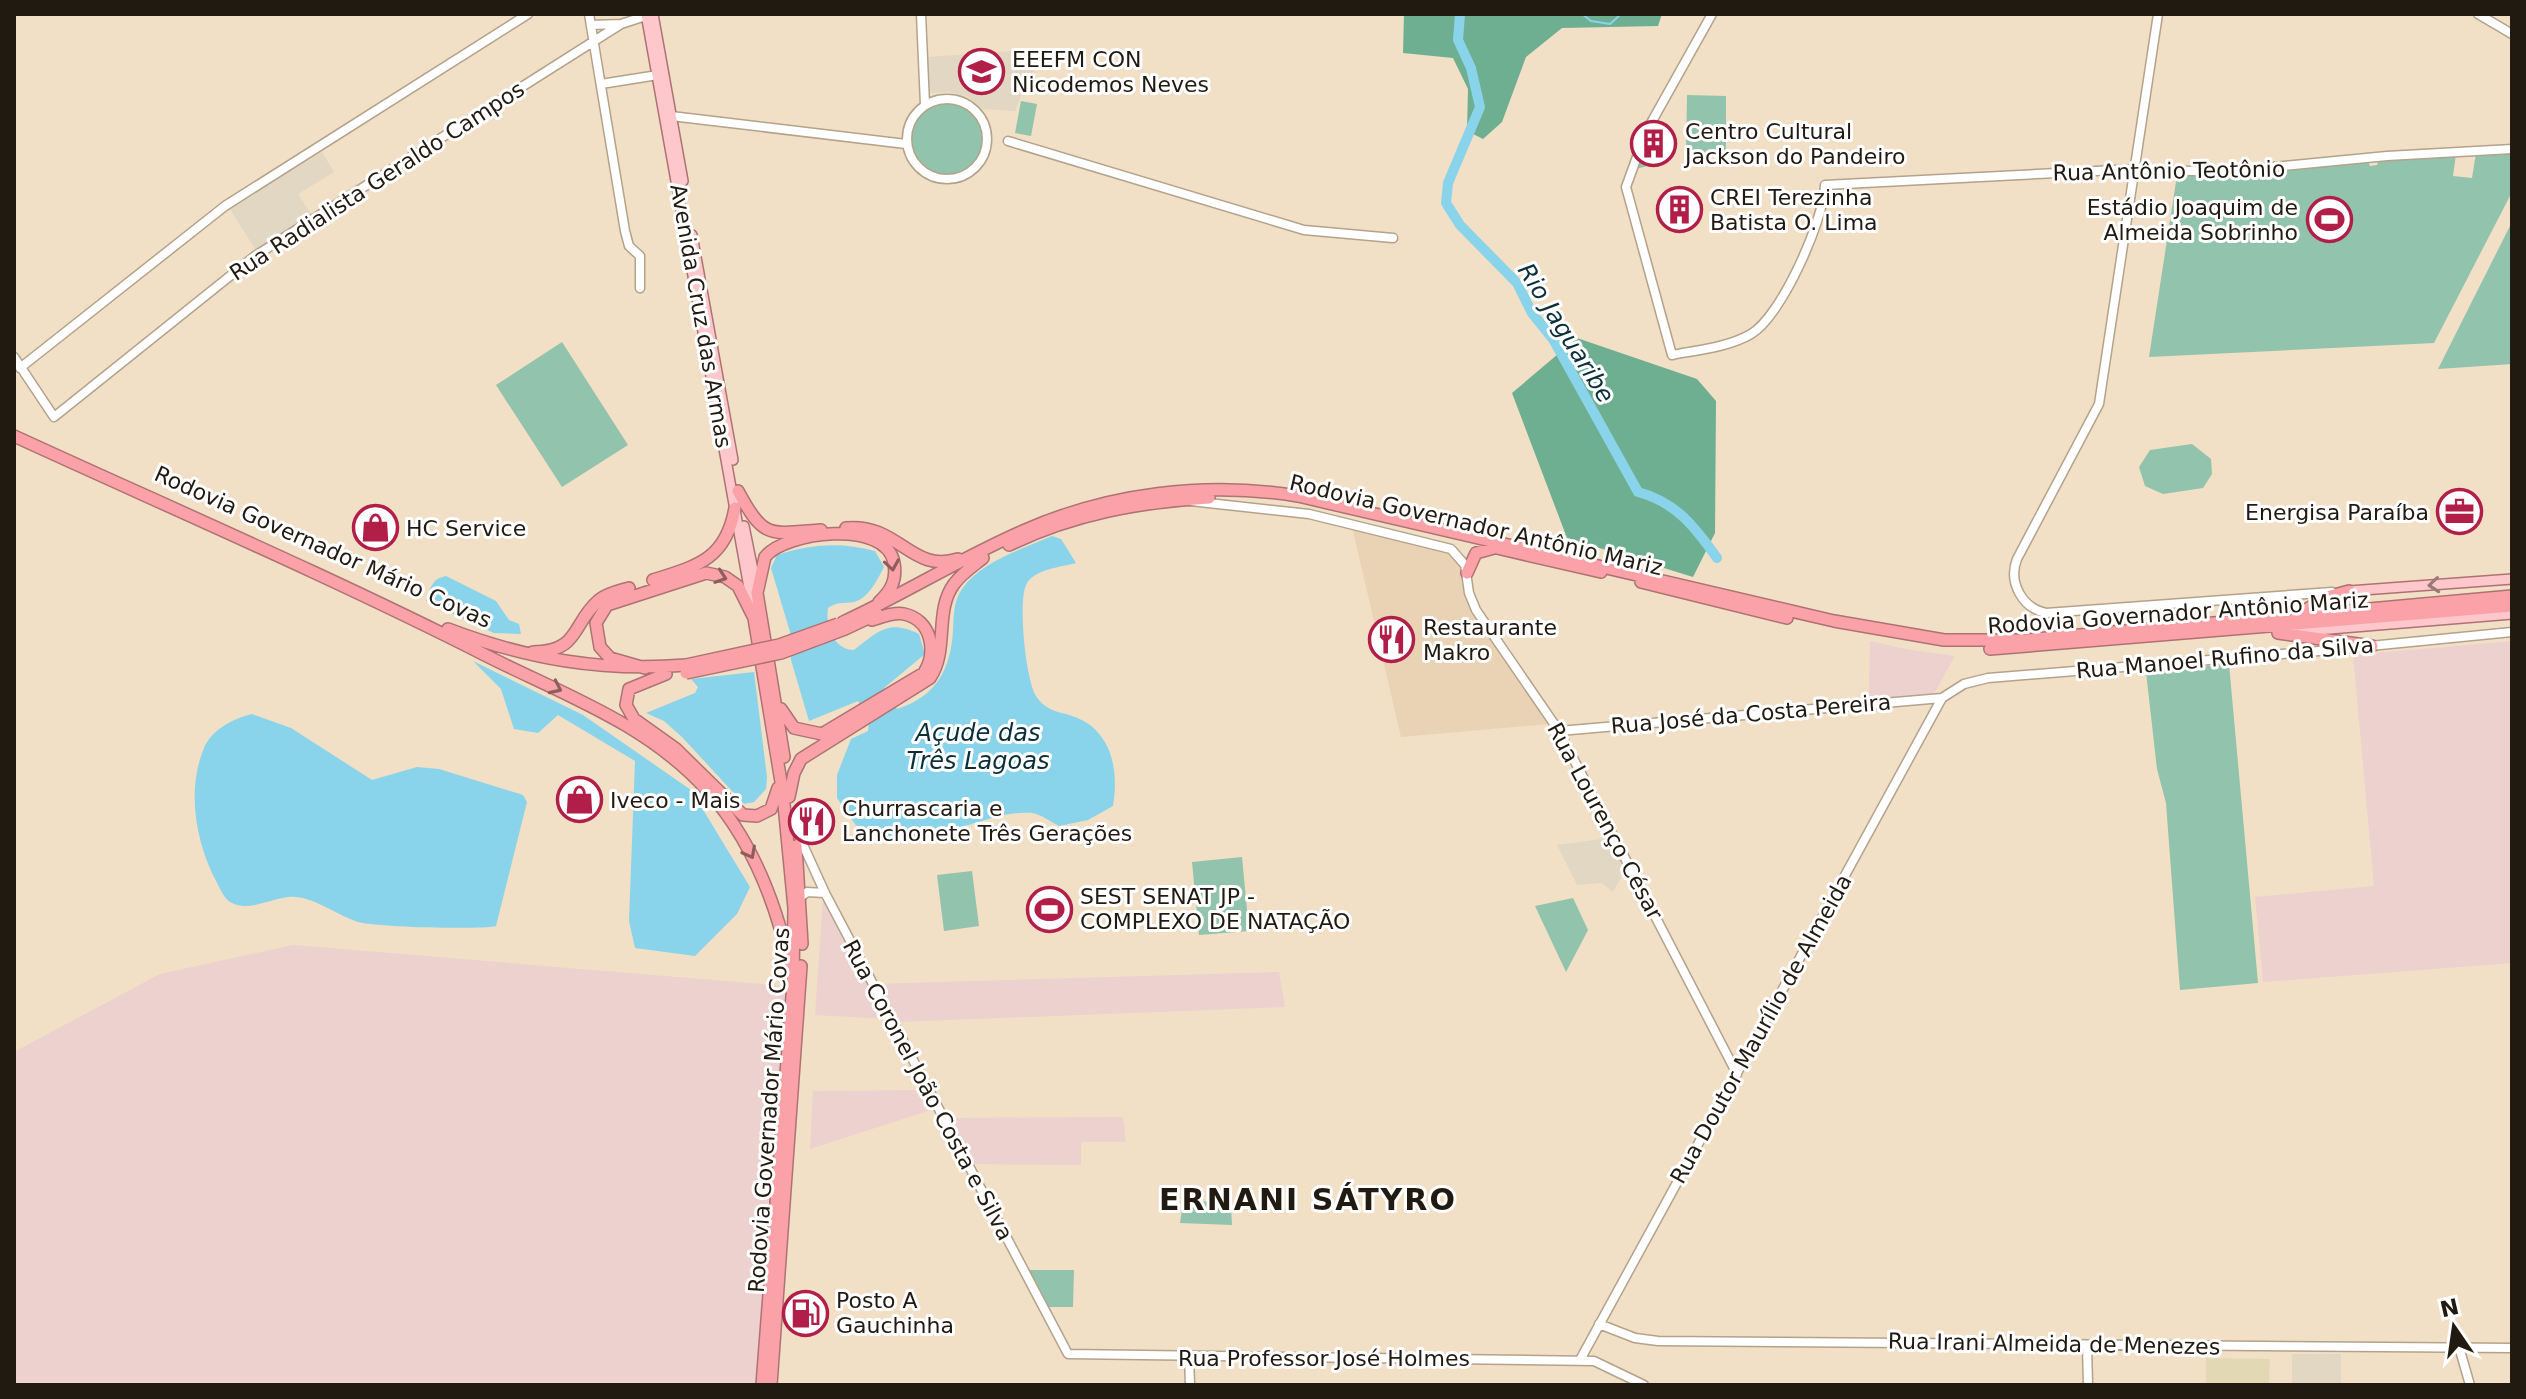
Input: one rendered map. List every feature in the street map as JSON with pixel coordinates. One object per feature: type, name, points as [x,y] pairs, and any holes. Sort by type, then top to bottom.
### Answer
[{"type":"highway","name":"Rodovia Governador Mário Covas","points":[[14,428],[412,613],[507,649],[574,664],[686,669],[844,626],[873,608]]},
{"type":"highway","name":"Rodovia Governador Mário Covas","points":[[14,436],[461,642]]},
{"type":"highway","points":[[738,491],[754,522],[766,530],[787,533],[868,527],[884,533],[923,558],[940,563],[982,555]]},
{"type":"highway","name":"Rodovia Governador Antônio Mariz","points":[[873,608],[1057,517],[1136,496],[1188,491],[1249,491],[1298,496],[1834,621],[1944,640],[2025,640],[2512,596]]},
{"type":"highway","name":"Rodovia Governador Antônio Mariz","points":[[844,626],[858,624],[982,555],[1075,519],[1149,502],[1237,498],[1293,503],[1753,610],[1935,645],[2007,649],[2512,606]]},
{"type":"highway","points":[[507,649],[539,652],[559,648],[576,635],[603,597],[700,564],[728,537],[735,508]]},
{"type":"highway","points":[[757,593],[761,565],[780,543],[867,534],[889,549],[896,574],[891,589],[873,608]]},
{"type":"highway","points":[[1467,573],[1476,553],[1494,548]]},
{"type":"highway","points":[[789,797],[794,773],[801,759],[864,716],[923,684],[936,669],[948,594],[982,555]]},
{"type":"highway","points":[[645,668],[610,658],[600,647],[596,623],[607,605],[695,575],[717,574],[738,586],[754,618],[778,767],[794,908],[793,983],[762,1385]]},
{"type":"highway","points":[[2287,615],[2307,610],[2327,597],[2349,591]]},
{"type":"highway","name":"Rodovia Governador Mário Covas","points":[[757,593],[777,701],[801,897],[801,985],[771,1385]]},
{"type":"highway","points":[[858,624],[903,614],[915,619],[927,631],[932,650],[928,666],[893,699]]},
{"type":"highway","points":[[2141,637],[2284,632],[2372,646]]},
{"type":"highway","points":[[461,642],[523,661],[574,671],[666,674]]},
{"type":"highway","points":[[461,642],[623,723],[658,746],[706,789],[741,835],[763,877],[781,926],[793,983]]},
{"type":"highway","points":[[686,669],[629,689],[627,710],[700,772],[737,812],[749,817],[771,809],[778,793],[778,767]]},
{"type":"highway","points":[[777,701],[794,728],[814,734],[830,731],[864,716]]},
{"type":"main road","name":"Avenida Cruz das Armas","points":[[650,14],[754,618]]},
{"type":"main road","name":"Avenida Cruz das Armas","points":[[661,75],[757,593]]},
{"type":"main road","points":[[2349,591],[2512,579]]},
{"type":"main road","points":[[2284,632],[2512,614]]},
{"type":"street","points":[[14,357],[20,368],[225,206],[528,14]]},
{"type":"street","points":[[589,14],[625,231],[629,246],[640,256],[640,288]]},
{"type":"street","points":[[591,25],[621,24],[650,14]]},
{"type":"street","points":[[921,14],[925,105]]},
{"type":"street","name":"Rua Antônio Teotônio","points":[[1712,14],[1646,132],[1626,187],[1672,355],[1745,337],[1768,319],[1822,211],[1825,185],[2135,169],[2251,171],[2387,156],[2512,149]]},
{"type":"street","points":[[2158,14],[2099,404],[2014,565],[2015,583],[2022,599],[2037,611],[2046,613],[2349,591]]},
{"type":"street","points":[[2478,14],[2512,34]]},
{"type":"street","name":"Rua Radialista Geraldo Campos","points":[[20,368],[54,417],[255,256],[621,24]]},
{"type":"street","points":[[601,84],[661,75]]},
{"type":"street","points":[[949,99],[975,110],[987,134],[981,161],[960,178],[935,178],[918,168],[906,144],[910,122],[925,105],[949,99]]},
{"type":"street","points":[[671,116],[906,144]]},
{"type":"street","points":[[1008,141],[1304,230],[1393,238]]},
{"type":"street","points":[[1186,499],[1204,505],[1309,514],[1451,549],[1462,560],[1467,573]]},
{"type":"street","name":"Rua Lourenço César","points":[[1467,573],[1469,593],[1476,610],[1559,731],[1737,1074]]},
{"type":"street","points":[[2280,597],[2287,615]]},
{"type":"street","points":[[2281,653],[2284,632]]},
{"type":"street","name":"Rua Manoel Rufino da Silva","points":[[1942,698],[1964,684],[1988,678],[2512,632]]},
{"type":"street","name":"Rua José da Costa Pereira","points":[[1559,731],[1942,698]]},
{"type":"street","name":"Rua Doutor Maurílio de Almeida","points":[[1580,1360],[1942,698]]},
{"type":"street","name":"Rua Coronel João Costa e Silva","points":[[793,823],[825,893],[1068,1354]]},
{"type":"street","points":[[801,897],[807,892],[825,893]]},
{"type":"street","name":"Rua Irani Almeida de Menezes","points":[[1599,1324],[1650,1341],[2512,1348]]},
{"type":"street","points":[[2087,1345],[2088,1385]]},
{"type":"street","points":[[2459,1347],[2470,1385]]},
{"type":"street","name":"Rua Professor José Holmes","points":[[1068,1354],[1580,1360],[1603,1363],[1644,1385]]},
{"type":"street","points":[[1189,1357],[1190,1385]]},
{"type":"shaded area","name":"EEEFM CON Nicodemos Neves","points":[[1030,50],[1037,85],[1025,86],[1015,111],[983,109],[967,96],[948,92],[927,93],[928,57]]},
{"type":"shaded area","points":[[322,152],[334,172],[298,194],[311,214],[255,249],[230,209]]},
{"type":"shaded area","points":[[1352,527],[1449,551],[1460,560],[1468,605],[1550,724],[1401,737]]},
{"type":"shaded area","points":[[1870,641],[1955,656],[1935,692],[1926,699],[1869,697]]},
{"type":"shaded area","points":[[2512,641],[2512,963],[2263,982],[2255,897],[2374,886],[2353,655]]},
{"type":"shaded area","points":[[1609,838],[1625,870],[1613,892],[1602,883],[1577,885],[1557,845]]},
{"type":"shaded area","points":[[823,899],[886,1019],[815,1015]]},
{"type":"shaded area","points":[[293,945],[773,985],[795,990],[767,1385],[14,1385],[14,1052],[160,974]]},
{"type":"shaded area","points":[[1279,972],[1285,1007],[897,1022],[875,984]]},
{"type":"shaded area","points":[[924,1090],[934,1109],[810,1149],[813,1091]]},
{"type":"shaded area","points":[[1123,1117],[1126,1142],[1081,1142],[1081,1165],[971,1164],[971,1154],[967,1145],[961,1146],[952,1118]]},
{"type":"shaded area","points":[[2292,1354],[2341,1354],[2341,1385],[2292,1385]]},
{"type":"green space","points":[[1404,14],[1662,14],[1658,26],[1562,28],[1526,57],[1502,122],[1483,139],[1467,131],[1468,89],[1453,58],[1403,53]]},
{"type":"green space","points":[[1687,95],[1726,96],[1726,154],[1686,153]]},
{"type":"green space","points":[[1021,101],[1037,104],[1031,136],[1015,133]]},
{"type":"green space","points":[[947,103],[973,113],[983,139],[973,165],[947,175],[921,165],[911,139],[921,113]]},
{"type":"green space","points":[[1647,132],[1656,164],[1631,170]]},
{"type":"green space","points":[[2512,151],[2512,192],[2434,343],[2149,357],[2177,175],[2264,172],[2367,159],[2370,166],[2377,165],[2379,160],[2399,160],[2402,156],[2456,154],[2453,176],[2472,178],[2476,153]]},
{"type":"green space","points":[[2512,222],[2512,364],[2438,369]]},
{"type":"green space","points":[[1577,338],[1697,379],[1716,401],[1715,533],[1693,577],[1567,538],[1512,393]]},
{"type":"green space","points":[[562,342],[628,445],[562,487],[496,385]]},
{"type":"green space","points":[[2192,444],[2211,459],[2212,474],[2203,488],[2163,494],[2145,486],[2139,467],[2150,450]]},
{"type":"green space","points":[[2229,664],[2258,983],[2180,990],[2166,803],[2157,769],[2146,672]]},
{"type":"green space","points":[[1242,857],[1249,931],[1199,935],[1192,862]]},
{"type":"green space","points":[[972,871],[979,926],[944,931],[937,875]]},
{"type":"green space","points":[[1573,898],[1588,930],[1566,972],[1535,906]]},
{"type":"green space","points":[[1222,1201],[1231,1207],[1232,1225],[1180,1223],[1183,1202]]},
{"type":"green space","points":[[1029,1270],[1074,1270],[1073,1307],[1045,1307]]},
{"type":"sand","points":[[2206,1358],[2270,1359],[2269,1385],[2206,1385]]},
{"type":"water","name":"Açude das Três Lagoas","points":[[1052,536],[1061,539],[1076,563],[1043,572],[1027,583],[1023,622],[1029,674],[1036,696],[1044,705],[1085,722],[1104,741],[1110,752],[1115,779],[1113,806],[1088,820],[1059,826],[1032,813],[991,818],[924,838],[902,841],[882,840],[864,832],[852,821],[837,798],[837,775],[851,739],[868,731],[869,723],[858,701],[809,721],[791,660],[790,632],[771,568],[777,555],[826,546],[850,546],[875,551],[884,567],[872,588],[859,600],[828,608],[828,622],[836,641],[854,650],[891,627],[919,634],[925,654],[884,688],[897,709],[922,697],[939,680],[952,644],[957,599],[970,579],[991,563]]},
{"type":"water","points":[[446,576],[496,601],[509,620],[519,624],[521,634],[494,633],[426,601],[434,582]]},
{"type":"water","points":[[473,661],[583,715],[691,790],[750,887],[737,914],[695,956],[635,948],[629,921],[635,761],[558,715],[538,733],[514,729],[501,689]]},
{"type":"water","points":[[754,672],[767,777],[766,789],[754,802],[744,804],[682,737],[664,721],[646,713],[695,693],[698,687],[691,679]]},
{"type":"water","points":[[252,714],[291,728],[372,780],[417,767],[439,769],[523,795],[527,802],[496,926],[450,928],[368,924],[296,897],[246,906],[228,900],[204,852],[196,817],[195,782],[204,748],[212,735],[231,722]]},
{"type":"waterway","name":"Rio Jaguaribe","points":[[1460,14],[1458,40],[1471,68],[1480,107],[1448,183],[1446,203],[1460,225],[1517,283],[1532,313],[1553,339],[1638,492],[1663,502],[1684,517],[1717,558]]},
{"type":"waterway","points":[[1582,14],[1591,21],[1610,24],[1620,15]]},
{"type":"place","name":"EEEFM CON Nicodemos Neves","points":[[981,72]]},
{"type":"place","name":"Centro Cultural Jackson do Pandeiro","points":[[1654,144]]},
{"type":"place","name":"CREI Terezinha Batista O. Lima","points":[[1679,210]]},
{"type":"place","name":"Estádio Joaquim de Almeida Sobrinho","points":[[2329,220]]},
{"type":"place","name":"Energisa Paraíba","points":[[2460,512]]},
{"type":"place","name":"HC Service","points":[[375,528]]},
{"type":"place","name":"Restaurante Makro","points":[[1392,640]]},
{"type":"place","name":"Iveco - Mais","points":[[579,800]]},
{"type":"place","name":"Churrascaria e Lanchonete Três Gerações","points":[[811,821]]},
{"type":"place","name":"SEST SENAT JP - COMPLEXO DE NATAÇÃO","points":[[1049,909]]},
{"type":"place","name":"Posto A Gauchinha","points":[[805,1313]]},
{"type":"district","name":"ERNANI SÁTYRO","points":[[1308,1199]]}]
